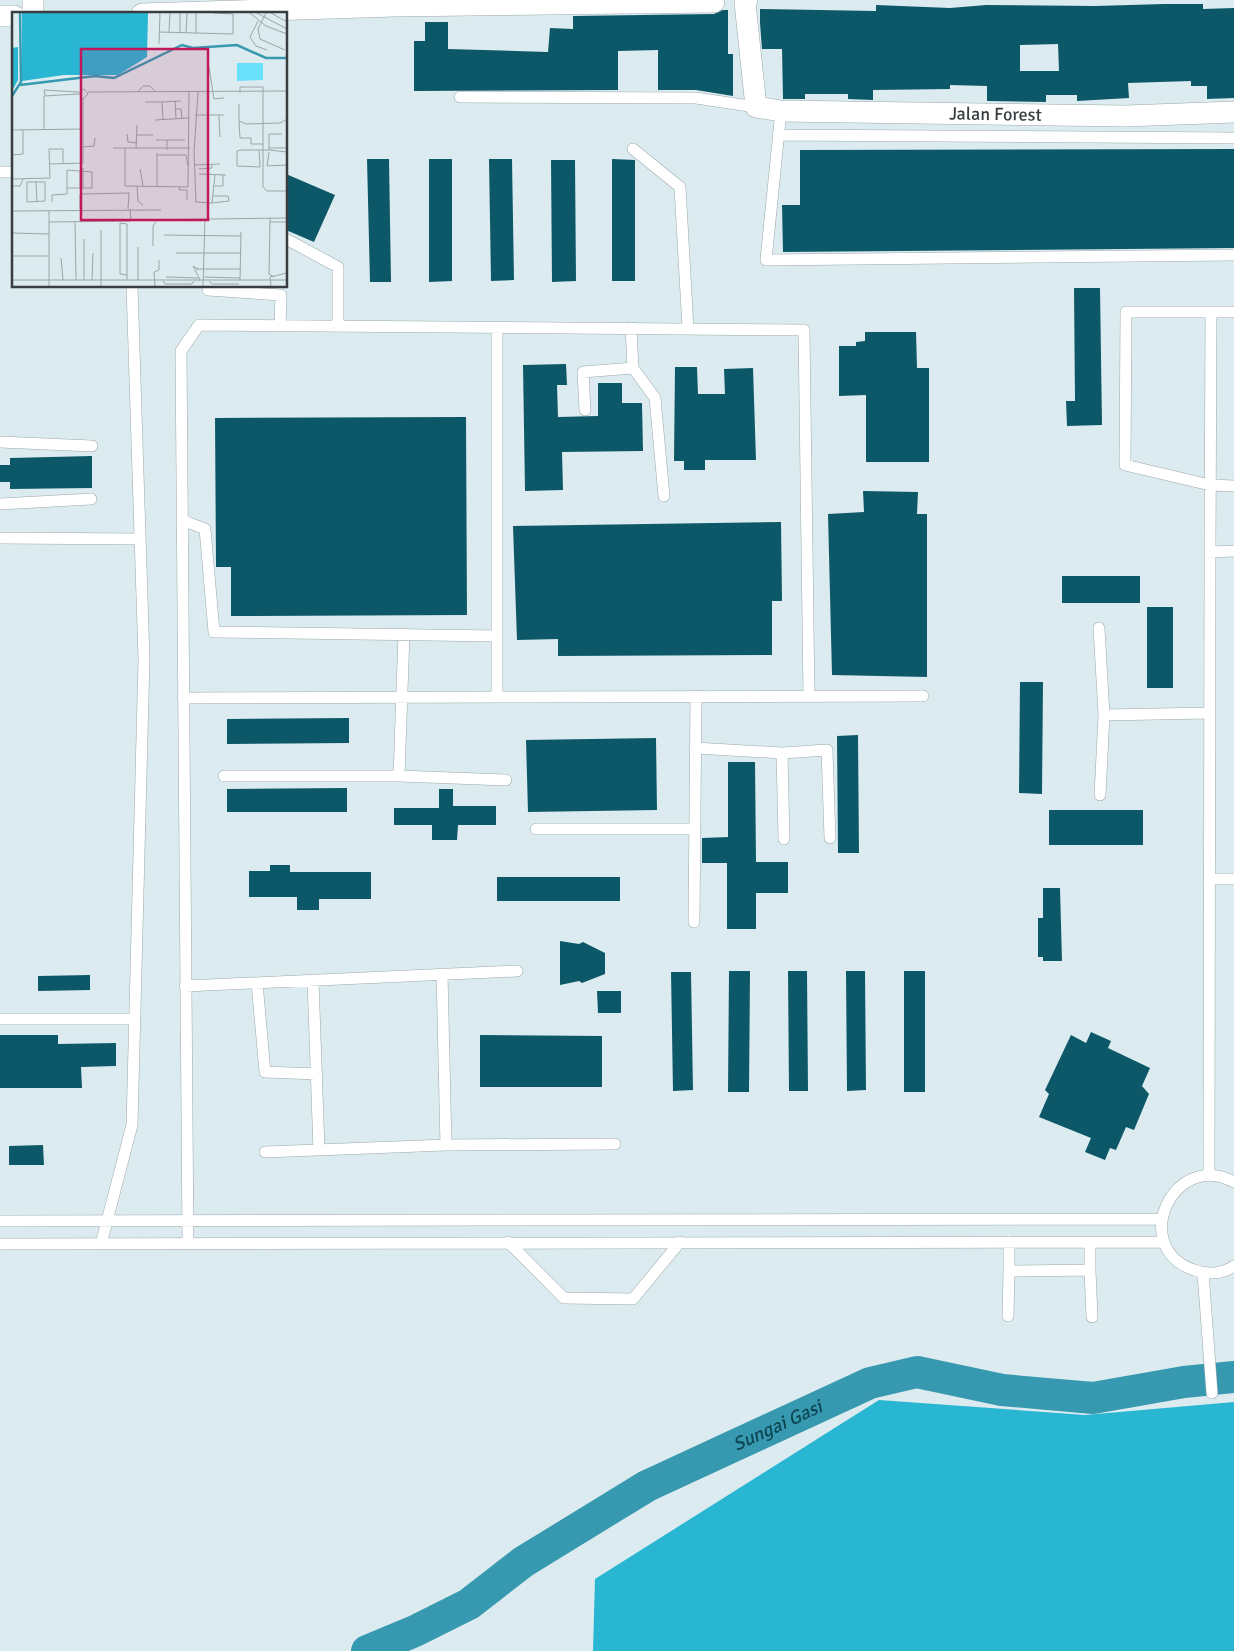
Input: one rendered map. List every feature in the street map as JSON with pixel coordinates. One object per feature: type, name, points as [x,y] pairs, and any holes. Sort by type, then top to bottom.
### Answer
[{"type":"street","points":[[747,0],[745,3],[756,107]]},
{"type":"street","points":[[206,12],[495,3],[714,2]]},
{"type":"street","name":"Jalan Forest","points":[[756,107],[781,111],[1126,116],[1234,112]]},
{"type":"lane","points":[[460,97],[696,98],[756,107]]},
{"type":"lane","points":[[781,111],[766,260],[1234,255]]},
{"type":"lane","points":[[778,135],[1234,138]]},
{"type":"lane","points":[[633,149],[680,187],[688,328]]},
{"type":"lane","points":[[288,240],[338,266],[338,326]]},
{"type":"lane","points":[[101,1244],[109,1220],[132,1124],[144,658],[132,288]]},
{"type":"lane","points":[[208,288],[208,290],[281,295],[280,326]]},
{"type":"lane","points":[[1234,312],[1126,312],[1125,466],[1210,486],[1234,486]]},
{"type":"lane","points":[[1210,1175],[1211,312]]},
{"type":"lane","points":[[188,1243],[181,351],[199,325],[804,330],[809,696]]},
{"type":"lane","points":[[497,327],[497,697]]},
{"type":"lane","points":[[632,328],[633,368],[655,398],[664,496]]},
{"type":"lane","points":[[584,410],[583,372],[633,368]]},
{"type":"lane","points":[[0,442],[92,446]]},
{"type":"lane","points":[[0,504],[91,499]]},
{"type":"lane","points":[[182,520],[205,529],[214,632],[497,636]]},
{"type":"lane","points":[[0,538],[140,539]]},
{"type":"lane","points":[[1210,552],[1234,550]]},
{"type":"lane","points":[[1099,628],[1104,715],[1100,795]]},
{"type":"lane","points":[[399,776],[404,634]]},
{"type":"lane","points":[[694,922],[696,696]]},
{"type":"lane","points":[[183,698],[923,696]]},
{"type":"lane","points":[[1104,715],[1210,713]]},
{"type":"lane","points":[[695,748],[782,753],[827,750],[830,838]]},
{"type":"lane","points":[[782,753],[784,839]]},
{"type":"lane","points":[[224,776],[399,776],[506,780]]},
{"type":"lane","points":[[536,829],[695,829]]},
{"type":"lane","points":[[1210,879],[1234,879]]},
{"type":"lane","points":[[185,986],[517,971]]},
{"type":"lane","points":[[442,974],[446,1145]]},
{"type":"lane","points":[[313,980],[319,1150]]},
{"type":"lane","points":[[257,983],[265,1072],[317,1074]]},
{"type":"lane","points":[[0,1019],[135,1019]]},
{"type":"lane","points":[[265,1152],[446,1145],[615,1144]]},
{"type":"lane","points":[[1234,1182],[1227,1178],[1210,1175],[1187,1181],[1169,1196],[1161,1218],[1163,1242],[1172,1257],[1186,1268],[1203,1274],[1225,1271],[1234,1266]]},
{"type":"lane","points":[[0,1221],[1161,1218]]},
{"type":"lane","points":[[508,1242],[564,1298],[633,1299],[680,1242]]},
{"type":"lane","points":[[1008,1316],[1009,1242]]},
{"type":"lane","points":[[1090,1242],[1092,1317]]},
{"type":"lane","points":[[0,1244],[1163,1242]]},
{"type":"lane","points":[[1009,1271],[1090,1270]]},
{"type":"lane","points":[[1203,1274],[1212,1393]]},
{"type":"shaded area","points":[[879,1400],[1085,1415],[1234,1402],[1234,1651],[593,1651],[595,1579]]},
{"type":"building","points":[[1203,4],[1203,9],[1234,8],[1234,98],[1207,99],[1207,86],[1191,86],[1191,81],[1128,83],[1129,98],[1077,101],[1077,95],[1046,95],[1046,102],[987,101],[987,86],[950,85],[950,89],[873,90],[873,100],[848,99],[848,94],[805,94],[805,99],[783,99],[782,49],[762,49],[760,9],[876,11],[876,5],[950,8],[986,5],[1095,6]],"holes":[[[1058,44],[1059,71],[1020,71],[1020,45]]]},
{"type":"building","points":[[728,10],[728,54],[733,54],[733,96],[696,90],[658,90],[658,50],[618,51],[618,90],[414,91],[414,41],[425,41],[425,22],[448,22],[448,49],[548,52],[550,28],[573,29],[573,16],[714,14]]},
{"type":"building","points":[[1234,149],[1234,248],[783,252],[782,205],[800,205],[800,150]]},
{"type":"building","points":[[367,159],[389,159],[391,282],[370,282]]},
{"type":"building","points":[[429,159],[452,159],[452,281],[429,282]]},
{"type":"building","points":[[489,159],[512,159],[514,280],[491,281]]},
{"type":"building","points":[[612,159],[635,160],[635,281],[612,281]]},
{"type":"building","points":[[551,160],[575,160],[576,281],[552,282]]},
{"type":"building","points":[[288,175],[335,195],[314,242],[288,231]]},
{"type":"building","points":[[1074,288],[1100,288],[1102,425],[1067,426],[1066,401],[1075,401]]},
{"type":"building","points":[[865,332],[916,332],[917,368],[929,368],[929,462],[866,462],[866,395],[839,396],[839,346],[856,346],[856,342],[865,341]]},
{"type":"building","points":[[566,364],[567,385],[557,385],[558,417],[598,416],[598,383],[622,383],[622,403],[642,403],[643,451],[562,452],[563,490],[525,491],[523,365]]},
{"type":"building","points":[[675,367],[697,367],[698,394],[725,394],[724,369],[753,368],[756,460],[705,460],[705,470],[684,470],[684,461],[674,461]]},
{"type":"building","points":[[466,417],[467,615],[231,616],[231,567],[216,567],[215,418]]},
{"type":"building","points":[[92,456],[92,488],[10,489],[10,482],[0,482],[0,465],[10,465],[10,458]]},
{"type":"building","points":[[863,491],[918,492],[917,514],[927,514],[927,677],[832,675],[828,514],[864,512]]},
{"type":"building","points":[[781,522],[782,601],[772,601],[772,655],[558,656],[558,639],[517,640],[513,526]]},
{"type":"building","points":[[1062,576],[1140,576],[1140,603],[1062,603]]},
{"type":"building","points":[[1147,607],[1173,607],[1173,688],[1147,688]]},
{"type":"building","points":[[1020,682],[1043,682],[1042,794],[1019,793]]},
{"type":"building","points":[[349,718],[349,743],[227,744],[227,719]]},
{"type":"building","points":[[858,735],[859,853],[838,853],[837,736]]},
{"type":"building","points":[[656,738],[657,810],[528,812],[526,740]]},
{"type":"building","points":[[728,762],[755,762],[756,862],[788,862],[788,893],[756,893],[756,929],[727,929],[727,863],[702,863],[702,838],[728,837]]},
{"type":"building","points":[[347,788],[347,812],[227,812],[227,789]]},
{"type":"building","points":[[439,789],[453,789],[453,806],[496,806],[496,825],[458,825],[457,840],[432,840],[432,825],[394,825],[394,808],[439,808]]},
{"type":"building","points":[[1049,810],[1143,810],[1143,845],[1049,845]]},
{"type":"building","points":[[270,865],[290,865],[290,872],[371,872],[371,899],[319,899],[319,910],[297,910],[297,897],[249,897],[249,871],[270,871]]},
{"type":"building","points":[[497,877],[620,877],[620,901],[497,901]]},
{"type":"building","points":[[1043,888],[1060,888],[1062,961],[1043,961],[1043,957],[1038,957],[1038,918],[1043,918]]},
{"type":"building","points":[[560,941],[579,944],[583,942],[605,953],[605,974],[582,983],[579,981],[560,985]]},
{"type":"building","points":[[729,971],[750,971],[749,1092],[728,1092]]},
{"type":"building","points":[[788,971],[807,971],[808,1091],[789,1091]]},
{"type":"building","points":[[846,971],[865,971],[866,1090],[847,1091]]},
{"type":"building","points":[[904,971],[925,971],[925,1092],[904,1092]]},
{"type":"building","points":[[671,972],[691,972],[693,1090],[673,1091]]},
{"type":"building","points":[[90,975],[90,990],[38,991],[38,976]]},
{"type":"building","points":[[597,991],[621,991],[621,1013],[598,1013]]},
{"type":"building","points":[[1091,1032],[1111,1041],[1108,1048],[1150,1068],[1142,1086],[1149,1094],[1134,1130],[1126,1127],[1116,1150],[1110,1148],[1105,1160],[1085,1152],[1091,1138],[1039,1117],[1049,1094],[1045,1090],[1071,1035],[1086,1043]]},
{"type":"building","points":[[0,1035],[58,1035],[58,1044],[116,1043],[116,1066],[81,1067],[82,1088],[0,1088]]},
{"type":"building","points":[[480,1035],[602,1036],[602,1087],[480,1087]]},
{"type":"building","points":[[43,1145],[44,1165],[9,1165],[9,1146]]},
{"type":"waterway","name":"Sungai Gasi","points":[[367,1651],[415,1631],[469,1604],[523,1562],[647,1486],[870,1383],[917,1372],[1002,1390],[1093,1398],[1184,1382],[1234,1377]]}]
